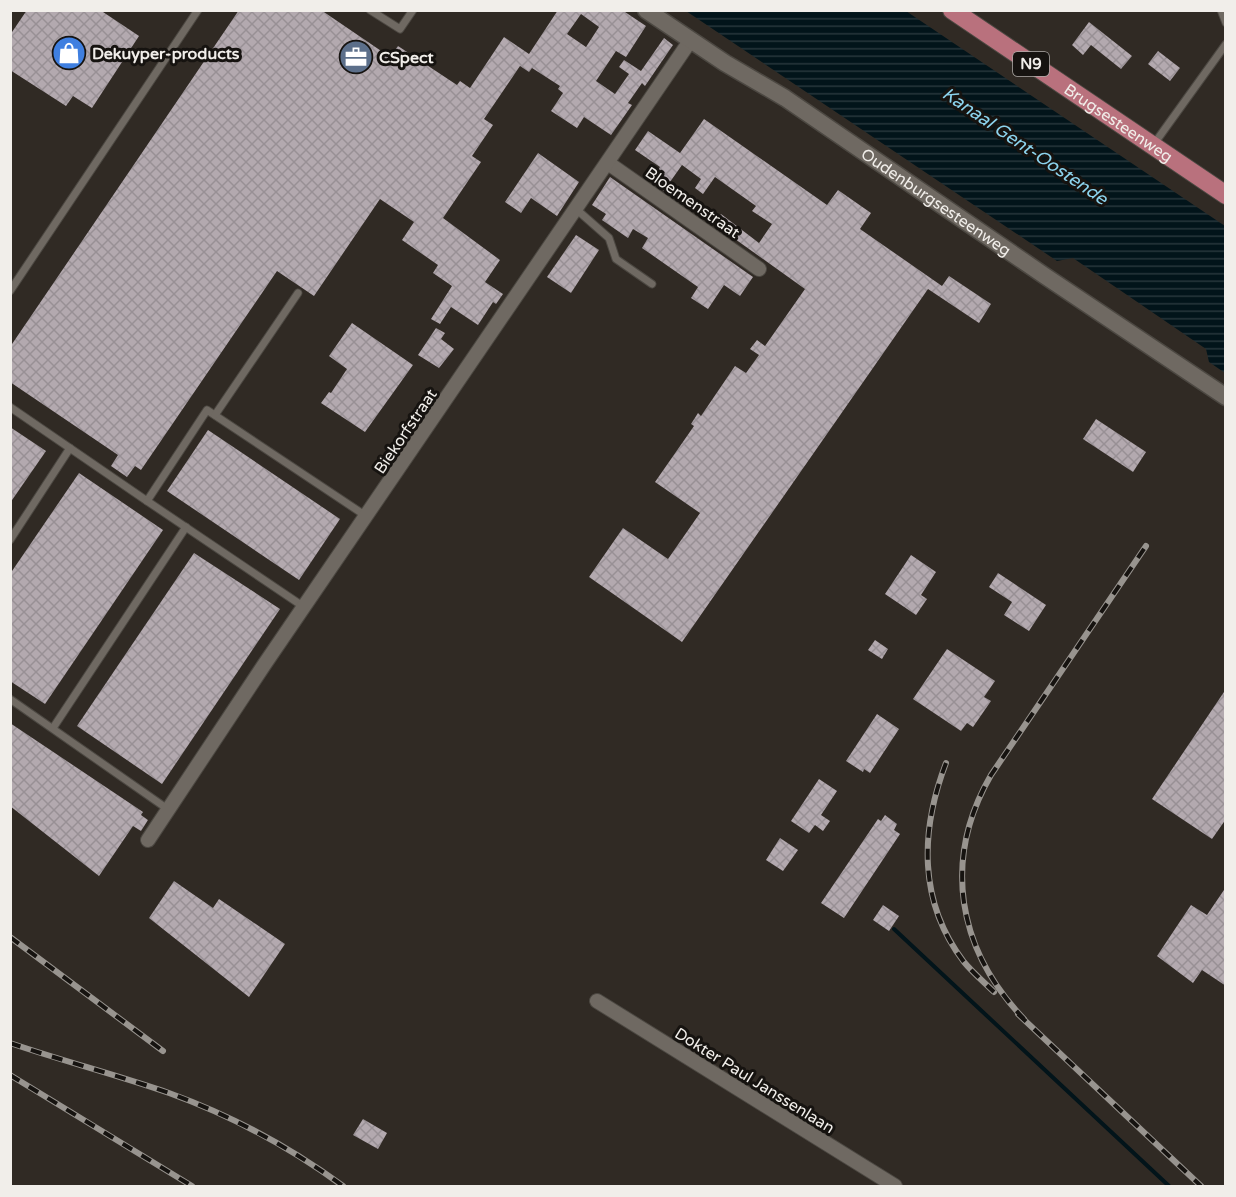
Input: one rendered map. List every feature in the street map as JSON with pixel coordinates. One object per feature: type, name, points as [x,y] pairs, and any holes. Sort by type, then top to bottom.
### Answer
[{"type":"main road","name":"Brugsesteenweg","points":[[952,10],[1226,195]]},
{"type":"street","name":"Oudenburgsesteenweg","points":[[646,10],[690,41],[785,98],[1035,270],[1226,397]]},
{"type":"street","name":"Biekorfstraat","points":[[148,840],[690,41]]},
{"type":"street","name":"Bloemenstraat","points":[[608,163],[759,269]]},
{"type":"street","name":"Dokter Paul Janssenlaan","points":[[597,1001],[895,1186]]},
{"type":"lane","points":[[10,291],[198,10]]},
{"type":"lane","points":[[370,10],[400,29],[413,10]]},
{"type":"lane","points":[[1221,10],[1226,23]]},
{"type":"lane","points":[[1152,146],[1226,44]]},
{"type":"lane","points":[[576,209],[609,238],[616,259],[652,284]]},
{"type":"lane","points":[[215,415],[298,293]]},
{"type":"lane","points":[[10,407],[304,607]]},
{"type":"lane","points":[[147,501],[207,410],[366,516]]},
{"type":"lane","points":[[10,540],[70,448]]},
{"type":"lane","points":[[53,728],[186,527]]},
{"type":"lane","points":[[10,699],[169,810]]},
{"type":"water","name":"Kanaal Gent-Oostende","points":[[686,11],[906,11],[1225,226],[1225,373],[1209,362],[1206,349],[1073,258],[1057,261]]},
{"type":"building","name":"Dekuyper-products","points":[[27,10],[100,10],[139,36],[92,108],[73,96],[66,106],[10,70],[10,35]]},
{"type":"building","points":[[239,10],[321,10],[390,57],[398,46],[457,85],[460,81],[470,88],[504,37],[529,54],[558,10],[622,10],[646,26],[626,57],[616,51],[596,81],[615,94],[629,74],[619,67],[624,60],[641,71],[664,38],[673,45],[645,86],[642,83],[628,103],[632,105],[611,135],[584,117],[577,128],[551,111],[563,93],[558,89],[560,86],[532,68],[529,72],[520,66],[484,119],[493,125],[472,156],[481,162],[443,218],[500,260],[485,282],[503,294],[496,304],[493,302],[478,325],[451,307],[440,324],[431,319],[452,286],[433,273],[438,265],[402,240],[414,222],[380,199],[314,296],[277,271],[141,470],[135,466],[127,477],[111,466],[118,455],[10,382],[10,347]],"holes":[[[581,14],[599,27],[586,47],[567,34]]]},
{"type":"building","points":[[1089,22],[1132,56],[1121,69],[1091,45],[1083,55],[1072,45]]},
{"type":"building","points":[[1158,51],[1180,68],[1170,81],[1148,64]]},
{"type":"building","points":[[704,119],[827,205],[838,190],[871,213],[860,229],[942,286],[949,276],[991,304],[979,323],[928,289],[682,642],[589,577],[623,528],[668,559],[700,513],[655,482],[694,426],[691,424],[698,413],[701,416],[735,366],[746,373],[759,355],[750,349],[757,340],[765,346],[805,289],[714,224],[721,214],[759,243],[772,224],[752,211],[756,206],[715,177],[703,194],[695,188],[701,179],[682,165],[670,182],[675,185],[668,194],[650,181],[660,167],[635,150],[648,131],[680,153]]},
{"type":"building","points":[[538,153],[579,182],[557,216],[531,198],[521,213],[505,202]]},
{"type":"building","points":[[610,177],[753,277],[740,296],[724,285],[708,309],[691,298],[698,287],[642,248],[648,238],[633,229],[628,238],[602,220],[606,214],[592,205]]},
{"type":"building","points":[[576,235],[599,250],[571,293],[547,277]]},
{"type":"building","points":[[352,323],[413,365],[365,432],[321,403],[329,392],[331,393],[347,369],[329,356]]},
{"type":"building","points":[[436,328],[445,333],[441,339],[454,349],[439,368],[418,355]]},
{"type":"building","points":[[1096,419],[1146,452],[1133,472],[1083,439]]},
{"type":"building","points":[[10,427],[46,451],[10,503]]},
{"type":"building","points":[[208,430],[340,519],[299,580],[167,491]]},
{"type":"building","points":[[79,473],[163,530],[45,704],[10,681],[10,574]]},
{"type":"building","points":[[194,553],[280,609],[162,784],[77,726]]},
{"type":"building","points":[[911,555],[936,572],[921,595],[927,599],[916,615],[885,594]]},
{"type":"building","points":[[998,573],[1046,605],[1029,631],[1004,615],[1012,602],[989,587]]},
{"type":"building","points":[[875,640],[888,649],[882,659],[868,650]]},
{"type":"building","points":[[947,649],[995,681],[984,697],[991,701],[973,727],[967,723],[961,731],[913,699]]},
{"type":"building","points":[[1226,689],[1226,819],[1212,839],[1152,799]]},
{"type":"building","points":[[877,714],[899,729],[870,773],[864,769],[863,772],[846,761]]},
{"type":"building","points":[[10,723],[143,812],[141,815],[148,820],[141,831],[133,826],[99,876],[10,806]]},
{"type":"building","points":[[819,779],[837,791],[821,815],[830,821],[823,831],[815,825],[809,833],[791,821]]},
{"type":"building","points":[[885,815],[897,824],[894,830],[900,834],[844,918],[821,903],[878,819],[881,821]]},
{"type":"building","points":[[780,838],[798,850],[783,871],[766,860]]},
{"type":"building","points":[[174,881],[213,908],[219,899],[285,944],[249,997],[149,918]]},
{"type":"building","points":[[1226,887],[1226,986],[1202,970],[1193,983],[1157,956],[1191,905],[1207,915]]},
{"type":"building","points":[[883,905],[899,916],[889,931],[873,920]]},
{"type":"building","points":[[363,1119],[387,1133],[378,1149],[353,1135]]},
{"type":"waterway","points":[[894,929],[1169,1186]]},
{"type":"railway","points":[[1024,1019],[1001,992],[984,963],[971,933],[964,903],[962,871],[966,839],[976,807],[991,775],[1146,546]]},
{"type":"railway","points":[[946,763],[931,814],[928,840],[931,891],[938,915],[949,939],[964,962],[994,992]]},
{"type":"railway","points":[[10,937],[163,1051]]},
{"type":"railway","points":[[1018,1014],[1201,1186]]},
{"type":"railway","points":[[10,1043],[149,1086],[215,1111],[281,1146],[343,1186]]},
{"type":"railway","points":[[10,1075],[192,1186]]},
{"type":"place","name":"Dekuyper-products","points":[[69,53]]},
{"type":"place","name":"CSpect","points":[[356,57]]}]
